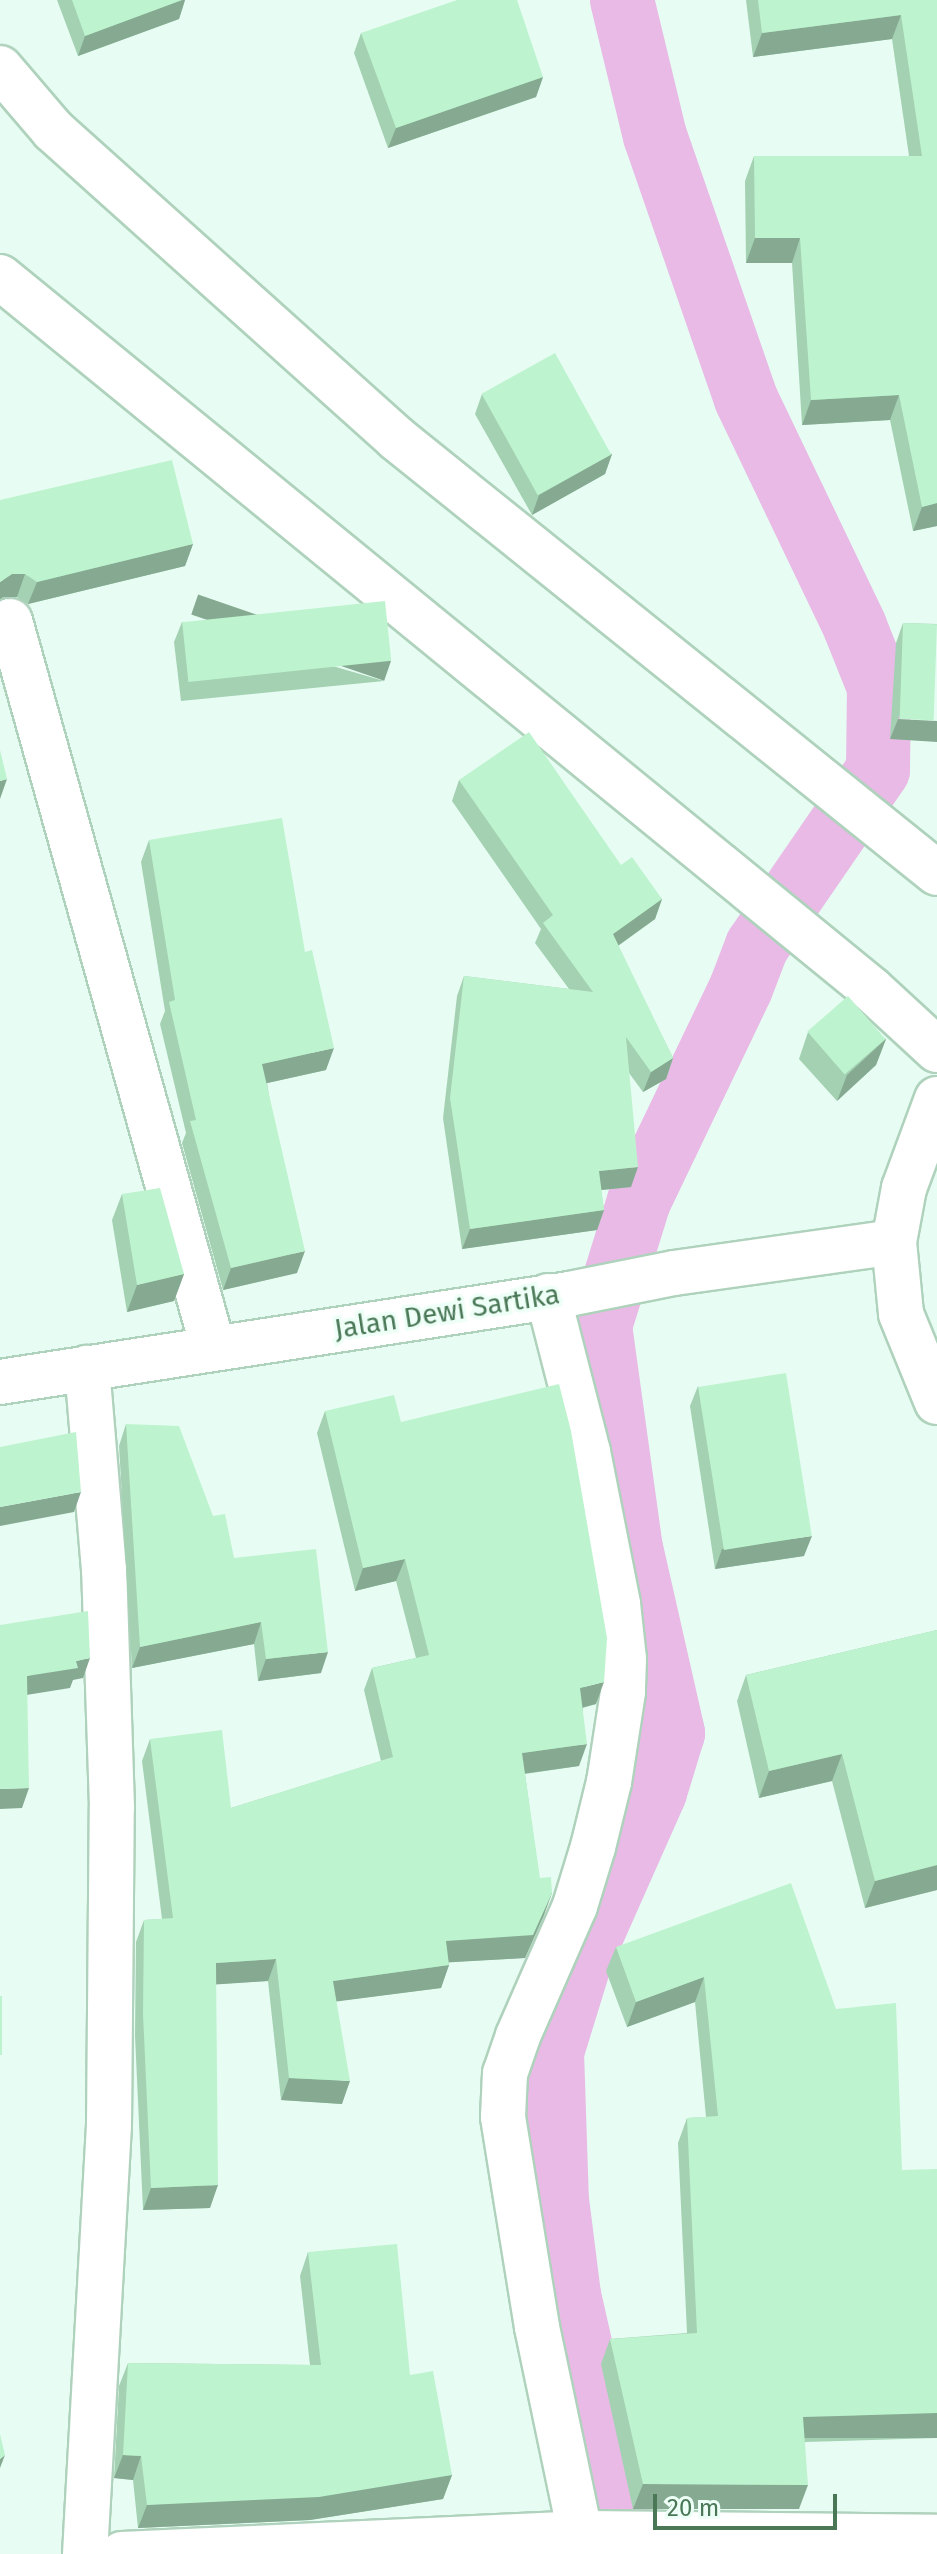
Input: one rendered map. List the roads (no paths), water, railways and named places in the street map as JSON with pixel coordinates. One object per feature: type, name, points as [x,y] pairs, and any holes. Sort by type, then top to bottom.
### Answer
[{"type":"street","points":[[0,68],[53,130],[396,438],[937,873]]},
{"type":"street","points":[[0,277],[871,989],[937,1050]]},
{"type":"street","points":[[10,621],[213,1347]]},
{"type":"street","points":[[937,1099],[904,1188],[894,1242],[901,1314],[937,1402]]},
{"type":"street","name":"Jalan Dewi Sartika","points":[[0,1382],[558,1295],[674,1273],[894,1242]]},
{"type":"street","points":[[558,1295],[618,1604],[624,1659],[623,1692],[609,1782],[593,1847],[575,1906],[509,2060],[503,2117],[537,2327],[584,2533]]},
{"type":"street","points":[[85,2554],[109,2126],[112,1823],[104,1570],[87,1368]]},
{"type":"street","points":[[122,2554],[584,2533],[937,2537]]},
{"type":"waterway","points":[[622,0],[655,136],[746,399],[855,627],[879,687],[878,770],[757,946],[741,988],[639,1201],[600,1326],[631,1548],[673,1733],[655,1792],[580,1961],[552,2052],[557,2200],[569,2295],[628,2554]]}]
